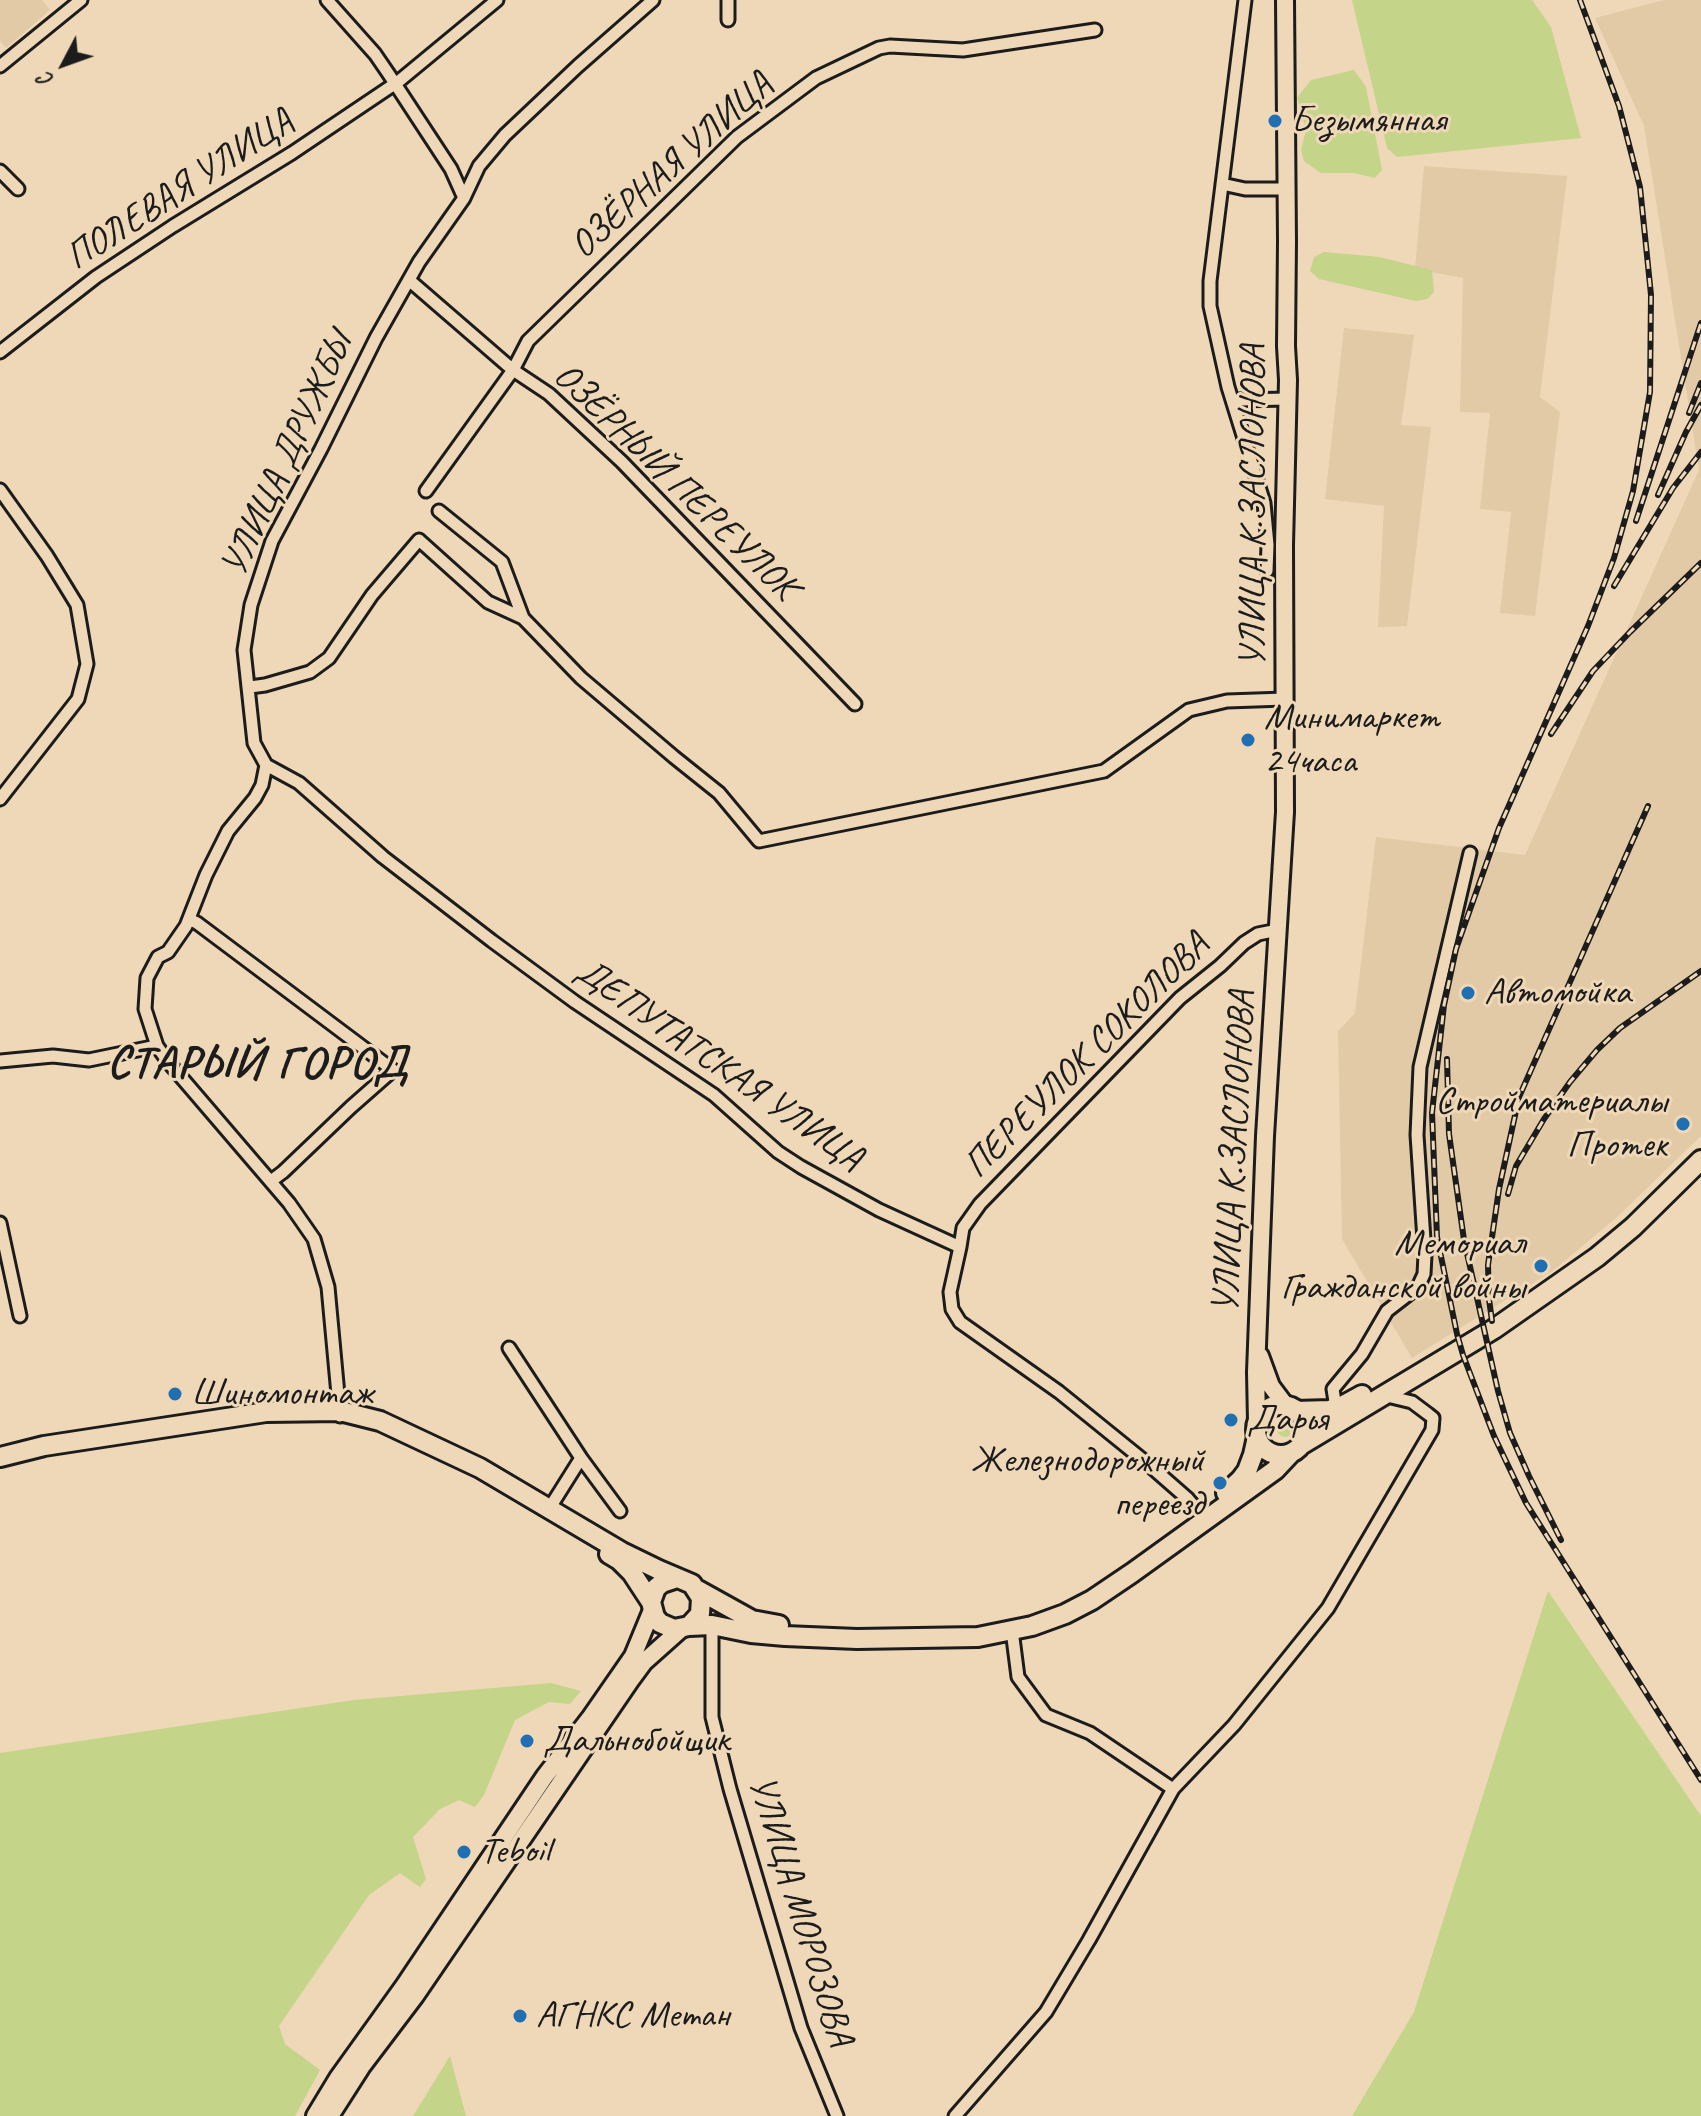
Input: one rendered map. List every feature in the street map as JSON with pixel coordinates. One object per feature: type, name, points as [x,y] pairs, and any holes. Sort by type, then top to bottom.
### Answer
[{"type":"main road","points":[[0,1457],[44,1446],[266,1412],[380,1421],[480,1468],[622,1552],[692,1584],[752,1620],[778,1625],[855,1627],[992,1626],[1029,1618],[1086,1594],[1241,1479],[1253,1455],[1263,1413],[1268,1409],[1279,1405],[1323,1410],[1336,1408],[1483,1326],[1592,1250],[1626,1222],[1701,1149]]},
{"type":"main road","points":[[1257,1430],[1263,1448],[1282,1455],[1494,1329],[1597,1257],[1633,1227],[1701,1160]]},
{"type":"main road","points":[[0,1470],[42,1459],[268,1421],[340,1416],[378,1430],[476,1476],[619,1560],[643,1588],[660,1623],[674,1629],[712,1625],[766,1635],[857,1639],[978,1637],[1032,1626],[1092,1600],[1275,1470],[1306,1435],[1302,1416],[1291,1408]]},
{"type":"main road","points":[[651,1606],[652,1595],[662,1583],[677,1578]]},
{"type":"main road","points":[[685,1628],[696,1621],[702,1606],[698,1590]]},
{"type":"street","points":[[0,66],[81,0]]},
{"type":"street","points":[[327,0],[375,54],[396,84],[451,169],[464,198]]},
{"type":"street","name":"ПОЛЕВАЯ УЛИЦА","points":[[0,352],[96,277],[396,84],[497,0]]},
{"type":"street","name":"УЛИЦА ДРУЖБЫ","points":[[266,765],[254,743],[244,650],[251,605],[272,541],[376,338],[419,262],[464,198],[479,166],[505,135],[653,0]]},
{"type":"street","points":[[728,0],[728,20]]},
{"type":"street","points":[[1245,0],[1210,281],[1210,306],[1228,387],[1276,545],[1267,571]]},
{"type":"street","name":"УЛИЦА К.ЗАСЛОНОВА","points":[[1257,1430],[1256,1372],[1265,1136],[1285,812],[1285,699],[1276,545],[1288,399],[1285,0]]},
{"type":"street","name":"ОЗЁРНАЯ УЛИЦА","points":[[426,491],[513,370],[528,341],[737,137],[816,78],[879,48],[890,46],[963,50],[1095,30]]},
{"type":"street","points":[[0,171],[18,189]]},
{"type":"street","points":[[1222,184],[1245,189],[1286,189]]},
{"type":"street","name":"ОЗЁРНЫЙ ПЕРЕУЛОК","points":[[409,280],[513,370],[549,394],[622,462],[855,704]]},
{"type":"street","points":[[1238,400],[1288,399]]},
{"type":"street","points":[[0,490],[77,605],[87,664],[78,699],[0,799]]},
{"type":"street","points":[[439,511],[502,562],[523,618]]},
{"type":"street","points":[[250,687],[310,672],[329,658],[372,595],[419,540],[488,602],[523,618],[581,678],[719,793],[759,841],[1104,771],[1189,710],[1227,701],[1285,699]]},
{"type":"street","points":[[266,765],[262,785],[228,831],[182,933],[168,952],[158,957],[147,978],[145,1009],[157,1046],[169,1063],[271,1181],[314,1239],[328,1287],[340,1416]]},
{"type":"street","name":"ДЕПУТАТСКАЯ УЛИЦА","points":[[266,765],[299,783],[383,857],[492,941],[575,1002],[714,1095],[789,1160],[879,1210],[960,1247]]},
{"type":"street","points":[[1336,1408],[1333,1389],[1362,1354],[1387,1311],[1418,1287],[1424,1274],[1417,1135],[1420,1067],[1470,853]]},
{"type":"street","points":[[189,919],[393,1070],[271,1181]]},
{"type":"street","name":"ПЕРЕУЛОК СОКОЛОВА","points":[[960,1247],[963,1228],[980,1204],[1180,998],[1244,943],[1258,934],[1278,930]]},
{"type":"street","points":[[0,1061],[53,1056],[89,1060],[157,1046]]},
{"type":"street","points":[[0,1223],[20,1316]]},
{"type":"street","points":[[960,1247],[950,1292],[952,1309],[960,1322],[1059,1392],[1148,1464],[1199,1512]]},
{"type":"street","name":"УЛИЦА К.ЗАСЛОНОВА","points":[[1258,1347],[1271,1386],[1291,1408]]},
{"type":"street","points":[[509,1348],[581,1458],[620,1511]]},
{"type":"street","points":[[955,2116],[1046,2012],[1173,1789],[1234,1725],[1328,1608],[1432,1430],[1433,1418],[1412,1402],[1383,1395]]},
{"type":"street","points":[[549,1509],[581,1458]]},
{"type":"street","points":[[315,2116],[545,1776],[633,1656],[651,1606]]},
{"type":"street","name":"УЛИЦА МОРОЗОВА","points":[[712,1625],[712,1717],[730,1789],[801,2028],[837,2116]]},
{"type":"street","points":[[330,2116],[630,1681],[644,1662],[685,1628]]},
{"type":"street","points":[[1012,1630],[1018,1677],[1046,1715],[1090,1733],[1173,1789]]},
{"type":"shaded area","points":[[0,0],[42,0],[50,10],[6,48],[0,41]]},
{"type":"shaded area","points":[[1664,0],[1701,0],[1701,1136],[1617,1217],[1554,1270],[1412,1358],[1342,1239],[1338,1031],[1355,1013],[1376,837],[1525,855],[1699,470],[1644,126],[1595,18]]},
{"type":"shaded area","points":[[1424,166],[1567,176],[1540,397],[1560,412],[1535,616],[1500,613],[1511,512],[1480,509],[1490,413],[1460,412],[1463,278],[1415,269]]},
{"type":"shaded area","points":[[1344,328],[1414,335],[1401,425],[1431,427],[1407,626],[1378,627],[1384,506],[1325,499]]},
{"type":"green space","points":[[1352,0],[1532,0],[1551,27],[1581,138],[1397,157],[1387,148]]},
{"type":"green space","points":[[1354,70],[1366,87],[1382,170],[1375,178],[1354,173],[1321,173],[1304,161],[1301,150],[1306,130],[1297,98],[1311,80]]},
{"type":"green space","points":[[1324,252],[1379,257],[1432,270],[1434,292],[1427,299],[1416,301],[1319,279],[1310,271],[1314,257]]},
{"type":"green space","points":[[1286,1417],[1293,1420],[1296,1427],[1293,1434],[1286,1437],[1279,1434],[1276,1427],[1279,1420]]},
{"type":"green space","points":[[1548,1591],[1701,1816],[1701,2116],[1352,2116],[1414,2012]]},
{"type":"green space","points":[[551,1683],[581,1691],[570,1704],[549,1702],[515,1720],[484,1795],[475,1807],[459,1800],[440,1809],[413,1837],[426,1879],[420,1887],[400,1873],[369,1895],[279,2026],[285,2044],[320,2070],[295,2116],[0,2116],[0,1753],[354,1700]]},
{"type":"green space","points":[[450,2056],[466,2116],[413,2116]]},
{"type":"railway","points":[[1580,0],[1619,106],[1640,187],[1651,295],[1650,392],[1633,491],[1614,558],[1588,626],[1499,828],[1456,949],[1444,1005],[1432,1113],[1437,1237],[1463,1355],[1494,1436],[1526,1503],[1701,1780]]},
{"type":"railway","points":[[1636,521],[1701,323]]},
{"type":"railway","points":[[1689,413],[1701,383]]},
{"type":"railway","points":[[1658,495],[1701,405]]},
{"type":"railway","points":[[1614,586],[1673,488],[1701,452]]},
{"type":"railway","points":[[1551,734],[1593,671],[1701,563]]},
{"type":"railway","points":[[1492,1321],[1488,1265],[1499,1189],[1519,1097],[1648,806]]},
{"type":"railway","points":[[1508,1194],[1516,1166],[1544,1119],[1597,1050],[1620,1028],[1701,971]]},
{"type":"railway","points":[[1447,1059],[1449,1134],[1464,1240],[1498,1391],[1510,1433],[1561,1540]]},
{"type":"place","name":"Безымянная","points":[[1275,121]]},
{"type":"place","name":"Минимаркет 24часа","points":[[1248,740]]},
{"type":"place","name":"Автомойка","points":[[1468,993]]},
{"type":"place","name":"Стройматериалы Протек","points":[[1683,1124]]},
{"type":"place","name":"Мемориал Гражданской войны","points":[[1541,1266]]},
{"type":"place","name":"Шиномонтаж","points":[[175,1394]]},
{"type":"place","name":"Дарья","points":[[1231,1420]]},
{"type":"place","name":"Железнодорожный переезд","points":[[1220,1483]]},
{"type":"place","name":"Дальнобойщик","points":[[527,1741]]},
{"type":"place","name":"Teboil","points":[[464,1852]]},
{"type":"place","name":"АГНКС Метан","points":[[520,2016]]},
{"type":"district","name":"СТАРЫЙ ГОРОД","points":[[258,1065]]}]
